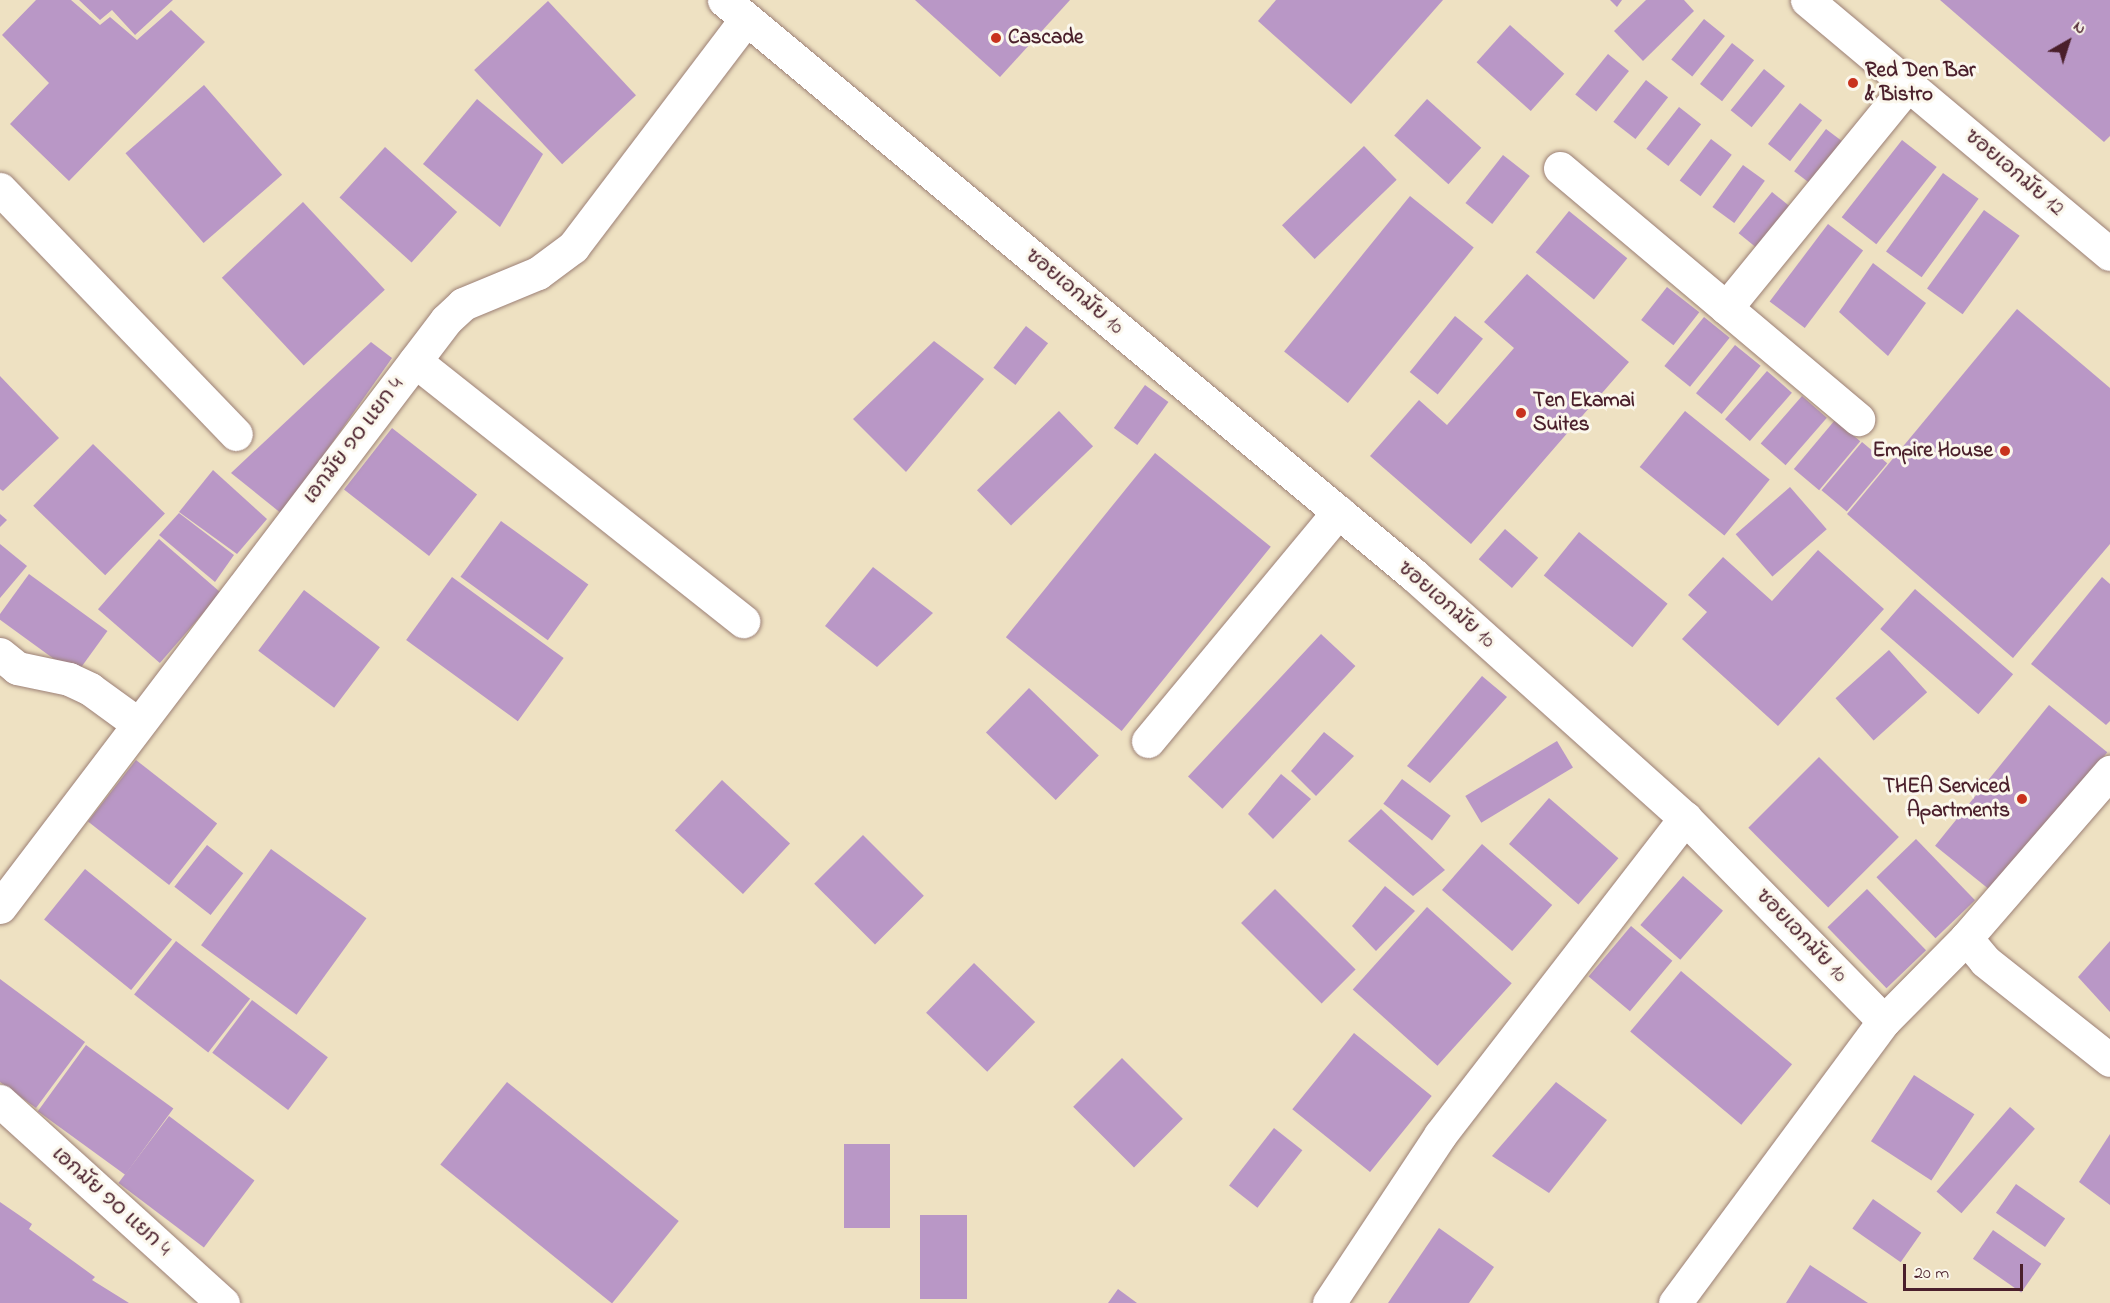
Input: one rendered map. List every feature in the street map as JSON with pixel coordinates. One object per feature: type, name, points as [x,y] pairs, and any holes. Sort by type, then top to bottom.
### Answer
[{"type":"street","name":"ซอยเอกมัย 12","points":[[1807,0],[2110,254]]},
{"type":"street","name":"เอกมัย ๑๐ แยก 4","points":[[0,907],[137,723],[415,361],[463,304],[538,273],[573,247],[735,10]]},
{"type":"street","name":"ซอยเอกมัย 10","points":[[735,10],[1338,512],[1685,818],[1884,1021]]},
{"type":"street","points":[[1726,308],[1908,85]]},
{"type":"street","points":[[1560,168],[1858,419]]},
{"type":"street","points":[[0,189],[236,434]]},
{"type":"street","points":[[415,361],[743,621]]},
{"type":"street","points":[[1148,741],[1338,512]]},
{"type":"street","points":[[0,654],[17,668],[69,679],[90,689],[137,723]]},
{"type":"street","points":[[1675,1303],[1884,1021],[1966,938],[2110,772]]},
{"type":"street","points":[[1329,1303],[1440,1135],[1685,818]]},
{"type":"street","points":[[1966,938],[1985,961],[2110,1060]]},
{"type":"street","name":"เอกมัย ๑๐ แยก 4","points":[[0,1101],[223,1303]]},
{"type":"building","points":[[36,0],[71,0],[100,25],[110,17],[137,40],[171,10],[205,42],[69,181],[10,124],[49,83],[2,35]]},
{"type":"building","points":[[79,0],[173,0],[135,35],[112,10],[100,20]]},
{"type":"building","name":"Cascade","points":[[915,0],[1070,0],[1000,77]]},
{"type":"building","points":[[1276,0],[1443,0],[1351,104],[1258,21]]},
{"type":"building","points":[[1610,0],[1622,0],[1617,7]]},
{"type":"building","points":[[1646,0],[1684,0],[1694,11],[1643,61],[1614,31]]},
{"type":"building","points":[[1940,0],[2110,0],[2110,136],[2104,142]]},
{"type":"building","points":[[548,1],[636,95],[562,164],[474,70]]},
{"type":"building","points":[[1704,19],[1725,36],[1692,76],[1671,59]]},
{"type":"building","points":[[1510,25],[1564,74],[1531,111],[1477,62]]},
{"type":"building","points":[[1732,43],[1754,60],[1722,101],[1700,84]]},
{"type":"building","points":[[1608,54],[1629,71],[1596,111],[1575,94]]},
{"type":"building","points":[[1764,69],[1785,86],[1752,127],[1731,110]]},
{"type":"building","points":[[1646,80],[1668,97],[1635,139],[1613,122]]},
{"type":"building","points":[[204,85],[282,175],[204,243],[126,153]]},
{"type":"building","points":[[477,99],[543,154],[500,227],[423,164]]},
{"type":"building","points":[[1427,99],[1481,148],[1448,184],[1394,135]]},
{"type":"building","points":[[1800,103],[1822,120],[1790,161],[1768,144]]},
{"type":"building","points":[[1679,107],[1701,124],[1668,166],[1646,149]]},
{"type":"building","points":[[1826,129],[1847,145],[1815,187],[1794,171]]},
{"type":"building","points":[[1711,139],[1732,155],[1700,196],[1680,181]]},
{"type":"building","points":[[1902,140],[1937,167],[1876,244],[1842,217]]},
{"type":"building","points":[[1364,146],[1397,180],[1315,259],[1282,225]]},
{"type":"building","points":[[385,147],[457,212],[412,262],[339,198]]},
{"type":"building","points":[[1503,155],[1530,176],[1492,224],[1465,203]]},
{"type":"building","points":[[1743,165],[1765,181],[1734,223],[1712,207]]},
{"type":"building","points":[[1943,173],[1979,199],[1922,277],[1886,251]]},
{"type":"building","points":[[1772,192],[1793,209],[1760,250],[1739,233]]},
{"type":"building","points":[[1410,196],[1474,248],[1348,403],[1284,351]]},
{"type":"building","points":[[303,202],[385,290],[304,365],[222,278]]},
{"type":"building","points":[[1984,210],[2020,236],[1963,314],[1927,288]]},
{"type":"building","points":[[1569,211],[1627,258],[1594,299],[1536,252]]},
{"type":"building","points":[[1828,224],[1863,250],[1805,328],[1770,301]]},
{"type":"building","points":[[1873,263],[1926,303],[1888,356],[1839,312]]},
{"type":"building","name":"Ten Ekamai Suites","points":[[1527,274],[1629,362],[1471,544],[1370,456],[1419,400],[1447,425],[1514,348],[1484,322]]},
{"type":"building","points":[[1667,287],[1699,312],[1673,345],[1641,320]]},
{"type":"building","name":"Empire House","points":[[2017,309],[2110,388],[2110,544],[2013,658],[1847,514]]},
{"type":"building","points":[[1455,316],[1483,339],[1438,395],[1410,372]]},
{"type":"building","points":[[1704,317],[1730,338],[1690,387],[1664,366]]},
{"type":"building","points":[[1026,326],[1048,343],[1015,385],[993,368]]},
{"type":"building","points":[[934,341],[984,379],[906,472],[853,419]]},
{"type":"building","points":[[371,342],[392,358],[282,514],[231,473]]},
{"type":"building","points":[[1735,345],[1761,366],[1722,414],[1696,393]]},
{"type":"building","points":[[1767,371],[1792,393],[1750,441],[1725,419]]},
{"type":"building","points":[[0,376],[59,438],[3,491],[0,489]]},
{"type":"building","points":[[1145,385],[1168,402],[1137,445],[1114,428]]},
{"type":"building","points":[[1802,396],[1827,418],[1786,465],[1761,444]]},
{"type":"building","points":[[1059,411],[1093,446],[1011,525],[977,490]]},
{"type":"building","points":[[1685,411],[1770,480],[1724,536],[1640,467]]},
{"type":"building","points":[[1835,420],[1860,441],[1819,490],[1794,469]]},
{"type":"building","points":[[392,428],[477,494],[429,556],[344,489]]},
{"type":"building","points":[[1862,442],[1887,463],[1847,511],[1822,490]]},
{"type":"building","points":[[93,444],[165,513],[105,575],[33,506]]},
{"type":"building","points":[[1155,453],[1271,547],[1122,731],[1006,637]]},
{"type":"building","points":[[213,470],[267,519],[237,554],[179,512]]},
{"type":"building","points":[[1790,487],[1827,529],[1772,576],[1736,534]]},
{"type":"building","points":[[179,513],[234,555],[215,582],[159,535]]},
{"type":"building","points":[[0,514],[7,520],[0,527]]},
{"type":"building","points":[[501,521],[588,584],[548,640],[460,577]]},
{"type":"building","points":[[1505,529],[1538,558],[1512,588],[1479,559]]},
{"type":"building","points":[[1579,532],[1668,604],[1632,647],[1544,576]]},
{"type":"building","points":[[159,539],[221,593],[160,663],[98,609]]},
{"type":"building","points":[[0,544],[27,566],[0,598]]},
{"type":"building","points":[[1818,550],[1884,609],[1778,726],[1682,639],[1707,612],[1688,595],[1723,557],[1772,601]]},
{"type":"building","points":[[873,567],[933,613],[877,667],[825,626]]},
{"type":"building","points":[[29,574],[107,631],[76,675],[0,620],[0,614]]},
{"type":"building","points":[[452,577],[564,658],[518,721],[406,640]]},
{"type":"building","points":[[2102,577],[2110,584],[2110,721],[2106,725],[2031,664]]},
{"type":"building","points":[[1915,589],[2013,674],[1978,714],[1880,629]]},
{"type":"building","points":[[304,590],[380,647],[334,708],[258,651]]},
{"type":"building","points":[[1321,634],[1355,666],[1222,809],[1188,777]]},
{"type":"building","points":[[1889,650],[1927,692],[1874,741],[1835,698]]},
{"type":"building","points":[[1482,676],[1507,697],[1430,783],[1407,766]]},
{"type":"building","points":[[1029,688],[1099,755],[1056,800],[986,733]]},
{"type":"building","name":"THEA Serviced Apartments","points":[[2049,705],[2107,752],[1993,893],[1935,846]]},
{"type":"building","points":[[1324,732],[1354,756],[1316,796],[1291,771]]},
{"type":"building","points":[[1557,741],[1573,768],[1481,823],[1465,796]]},
{"type":"building","points":[[1819,757],[1899,837],[1828,908],[1748,828]]},
{"type":"building","points":[[136,760],[217,823],[169,885],[88,821]]},
{"type":"building","points":[[1281,774],[1311,799],[1273,839],[1248,814]]},
{"type":"building","points":[[1402,779],[1451,816],[1432,840],[1383,804]]},
{"type":"building","points":[[722,780],[790,843],[743,894],[675,830]]},
{"type":"building","points":[[1549,798],[1618,858],[1578,904],[1509,844]]},
{"type":"building","points":[[1381,809],[1445,870],[1413,896],[1348,841]]},
{"type":"building","points":[[863,835],[924,896],[875,945],[814,884]]},
{"type":"building","points":[[1916,839],[1975,900],[1935,938],[1876,877]]},
{"type":"building","points":[[1482,844],[1552,905],[1512,951],[1442,890]]},
{"type":"building","points":[[207,845],[243,873],[211,915],[174,887]]},
{"type":"building","points":[[271,849],[366,918],[297,1015],[201,945]]},
{"type":"building","points":[[85,869],[172,939],[131,990],[44,920]]},
{"type":"building","points":[[1683,876],[1723,911],[1680,960],[1640,925]]},
{"type":"building","points":[[1385,886],[1415,911],[1376,951],[1352,926]]},
{"type":"building","points":[[1275,889],[1356,970],[1322,1004],[1241,923]]},
{"type":"building","points":[[1867,889],[1926,950],[1886,988],[1827,927]]},
{"type":"building","points":[[1427,907],[1512,983],[1437,1066],[1353,989]]},
{"type":"building","points":[[1631,926],[1672,961],[1630,1011],[1589,977]]},
{"type":"building","points":[[176,941],[250,999],[208,1052],[134,995]]},
{"type":"building","points":[[2110,941],[2110,1012],[2078,977]]},
{"type":"building","points":[[974,963],[1035,1022],[987,1072],[926,1013]]},
{"type":"building","points":[[1681,971],[1792,1064],[1741,1125],[1630,1032]]},
{"type":"building","points":[[0,979],[85,1042],[36,1108],[0,1082]]},
{"type":"building","points":[[252,1000],[328,1057],[288,1110],[212,1053]]},
{"type":"building","points":[[1354,1033],[1432,1096],[1370,1172],[1292,1109]]},
{"type":"building","points":[[86,1045],[173,1108],[125,1175],[38,1111]]},
{"type":"building","points":[[1122,1058],[1183,1119],[1134,1168],[1073,1107]]},
{"type":"building","points":[[1914,1075],[1974,1114],[1931,1180],[1871,1141]]},
{"type":"building","points":[[507,1082],[679,1221],[611,1303],[440,1164]]},
{"type":"building","points":[[1556,1082],[1607,1120],[1549,1193],[1492,1156]]},
{"type":"building","points":[[2010,1107],[2035,1129],[1961,1213],[1937,1192]]},
{"type":"building","points":[[169,1116],[254,1180],[204,1247],[118,1183]]},
{"type":"building","points":[[1274,1128],[1302,1150],[1257,1208],[1229,1186]]},
{"type":"building","points":[[2110,1134],[2110,1205],[2079,1182]]},
{"type":"building","points":[[844,1144],[890,1144],[890,1228],[844,1228]]},
{"type":"building","points":[[2016,1184],[2065,1218],[2045,1247],[1996,1213]]},
{"type":"building","points":[[1873,1199],[1921,1233],[1901,1262],[1852,1228]]},
{"type":"building","points":[[0,1202],[32,1224],[29,1229],[95,1277],[92,1280],[129,1303],[0,1303]]},
{"type":"building","points":[[920,1215],[967,1215],[967,1299],[920,1299]]},
{"type":"building","points":[[1439,1228],[1494,1267],[1469,1303],[1388,1303]]},
{"type":"building","points":[[1993,1230],[2041,1264],[2021,1293],[1973,1259]]},
{"type":"building","points":[[1810,1265],[1868,1303],[1786,1303]]},
{"type":"building","points":[[1118,1289],[1137,1303],[1108,1303]]},
{"type":"place","name":"Cascade","points":[[996,38]]},
{"type":"place","name":"Red Den Bar & Bistro","points":[[1853,83]]},
{"type":"place","name":"Ten Ekamai Suites","points":[[1521,413]]},
{"type":"place","name":"Empire House","points":[[2005,451]]},
{"type":"place","name":"THEA Serviced Apartments","points":[[2022,799]]}]
